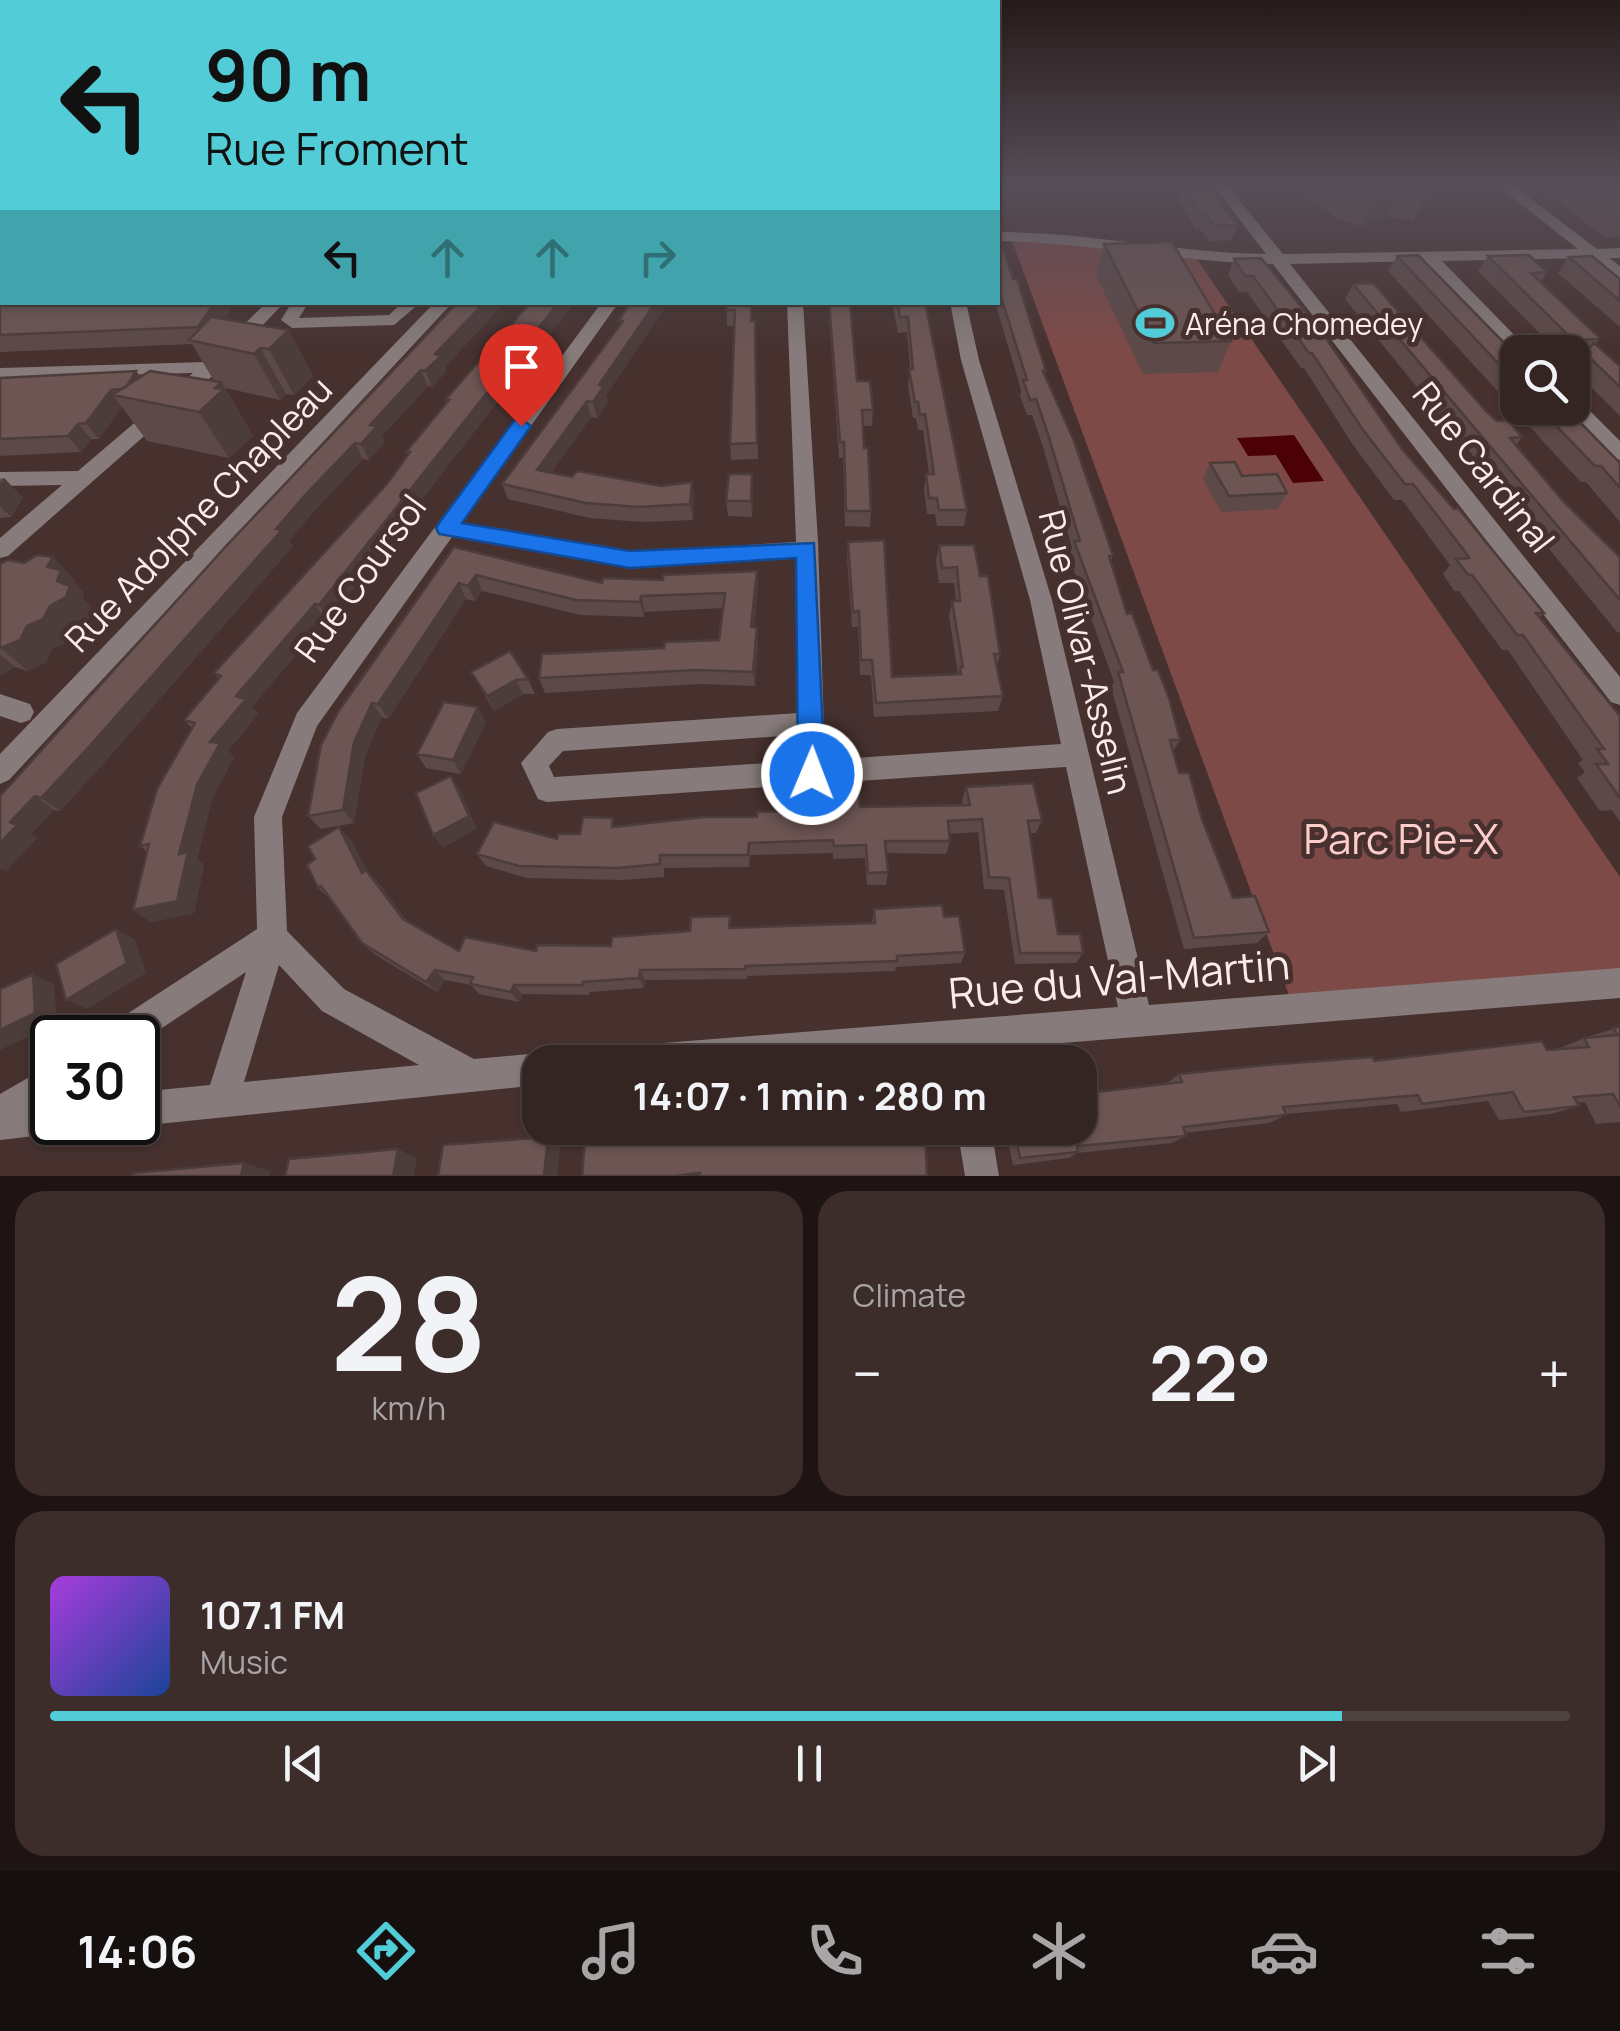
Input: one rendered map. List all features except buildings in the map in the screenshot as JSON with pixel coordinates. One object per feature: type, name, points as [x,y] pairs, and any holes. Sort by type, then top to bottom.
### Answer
[{"type":"street","points":[[1081,241],[1219,258],[1281,260],[1620,253]]},
{"type":"street","name":"Rue Cardinal","points":[[1265,241],[1617,686]]},
{"type":"street","points":[[1578,241],[1620,274]]},
{"type":"street","points":[[1429,257],[1505,335]]},
{"type":"street","points":[[0,550],[256,328],[275,305]]},
{"type":"street","points":[[298,305],[289,320],[292,323],[394,320],[410,305]]},
{"type":"street","name":"Rue Adolphe Chapleau","points":[[0,772],[442,305]]},
{"type":"street","name":"Rue Coursol","points":[[222,1100],[272,937],[268,817],[306,722],[609,305]]},
{"type":"street","points":[[795,305],[812,774]]},
{"type":"street","name":"Rue Olivar-Asselin","points":[[959,305],[970,360],[1041,600],[1137,1021]]},
{"type":"street","points":[[0,374],[212,366]]},
{"type":"street","points":[[1590,422],[1620,453]]},
{"type":"street","points":[[0,479],[83,478]]},
{"type":"street","points":[[446,528],[630,560],[806,549]]},
{"type":"street","points":[[812,723],[556,740],[534,764],[547,790],[1076,755]]},
{"type":"street","points":[[153,1015],[272,937],[334,1000],[470,1075]]},
{"type":"street","name":"Rue du Val-Martin","points":[[984,1045],[1137,1021],[1620,983]]},
{"type":"street","points":[[160,1106],[522,1071]]},
{"type":"street","points":[[0,1114],[30,1094]]},
{"type":"street","points":[[0,1123],[30,1120]]},
{"type":"street","points":[[977,1145],[982,1176]]},
{"type":"green space","name":"Parc Pie-X","points":[[1012,241],[1194,255],[1620,877],[1620,983],[1294,1009]]},
{"type":"shaded area","points":[[1294,435],[1324,481],[1293,483],[1276,455],[1248,456],[1237,438]]},
{"type":"place","name":"Aréna Chomedey","points":[[1155,323]]},
{"type":"route","points":[[521,426],[446,528],[630,560],[806,549],[812,774]]}]
